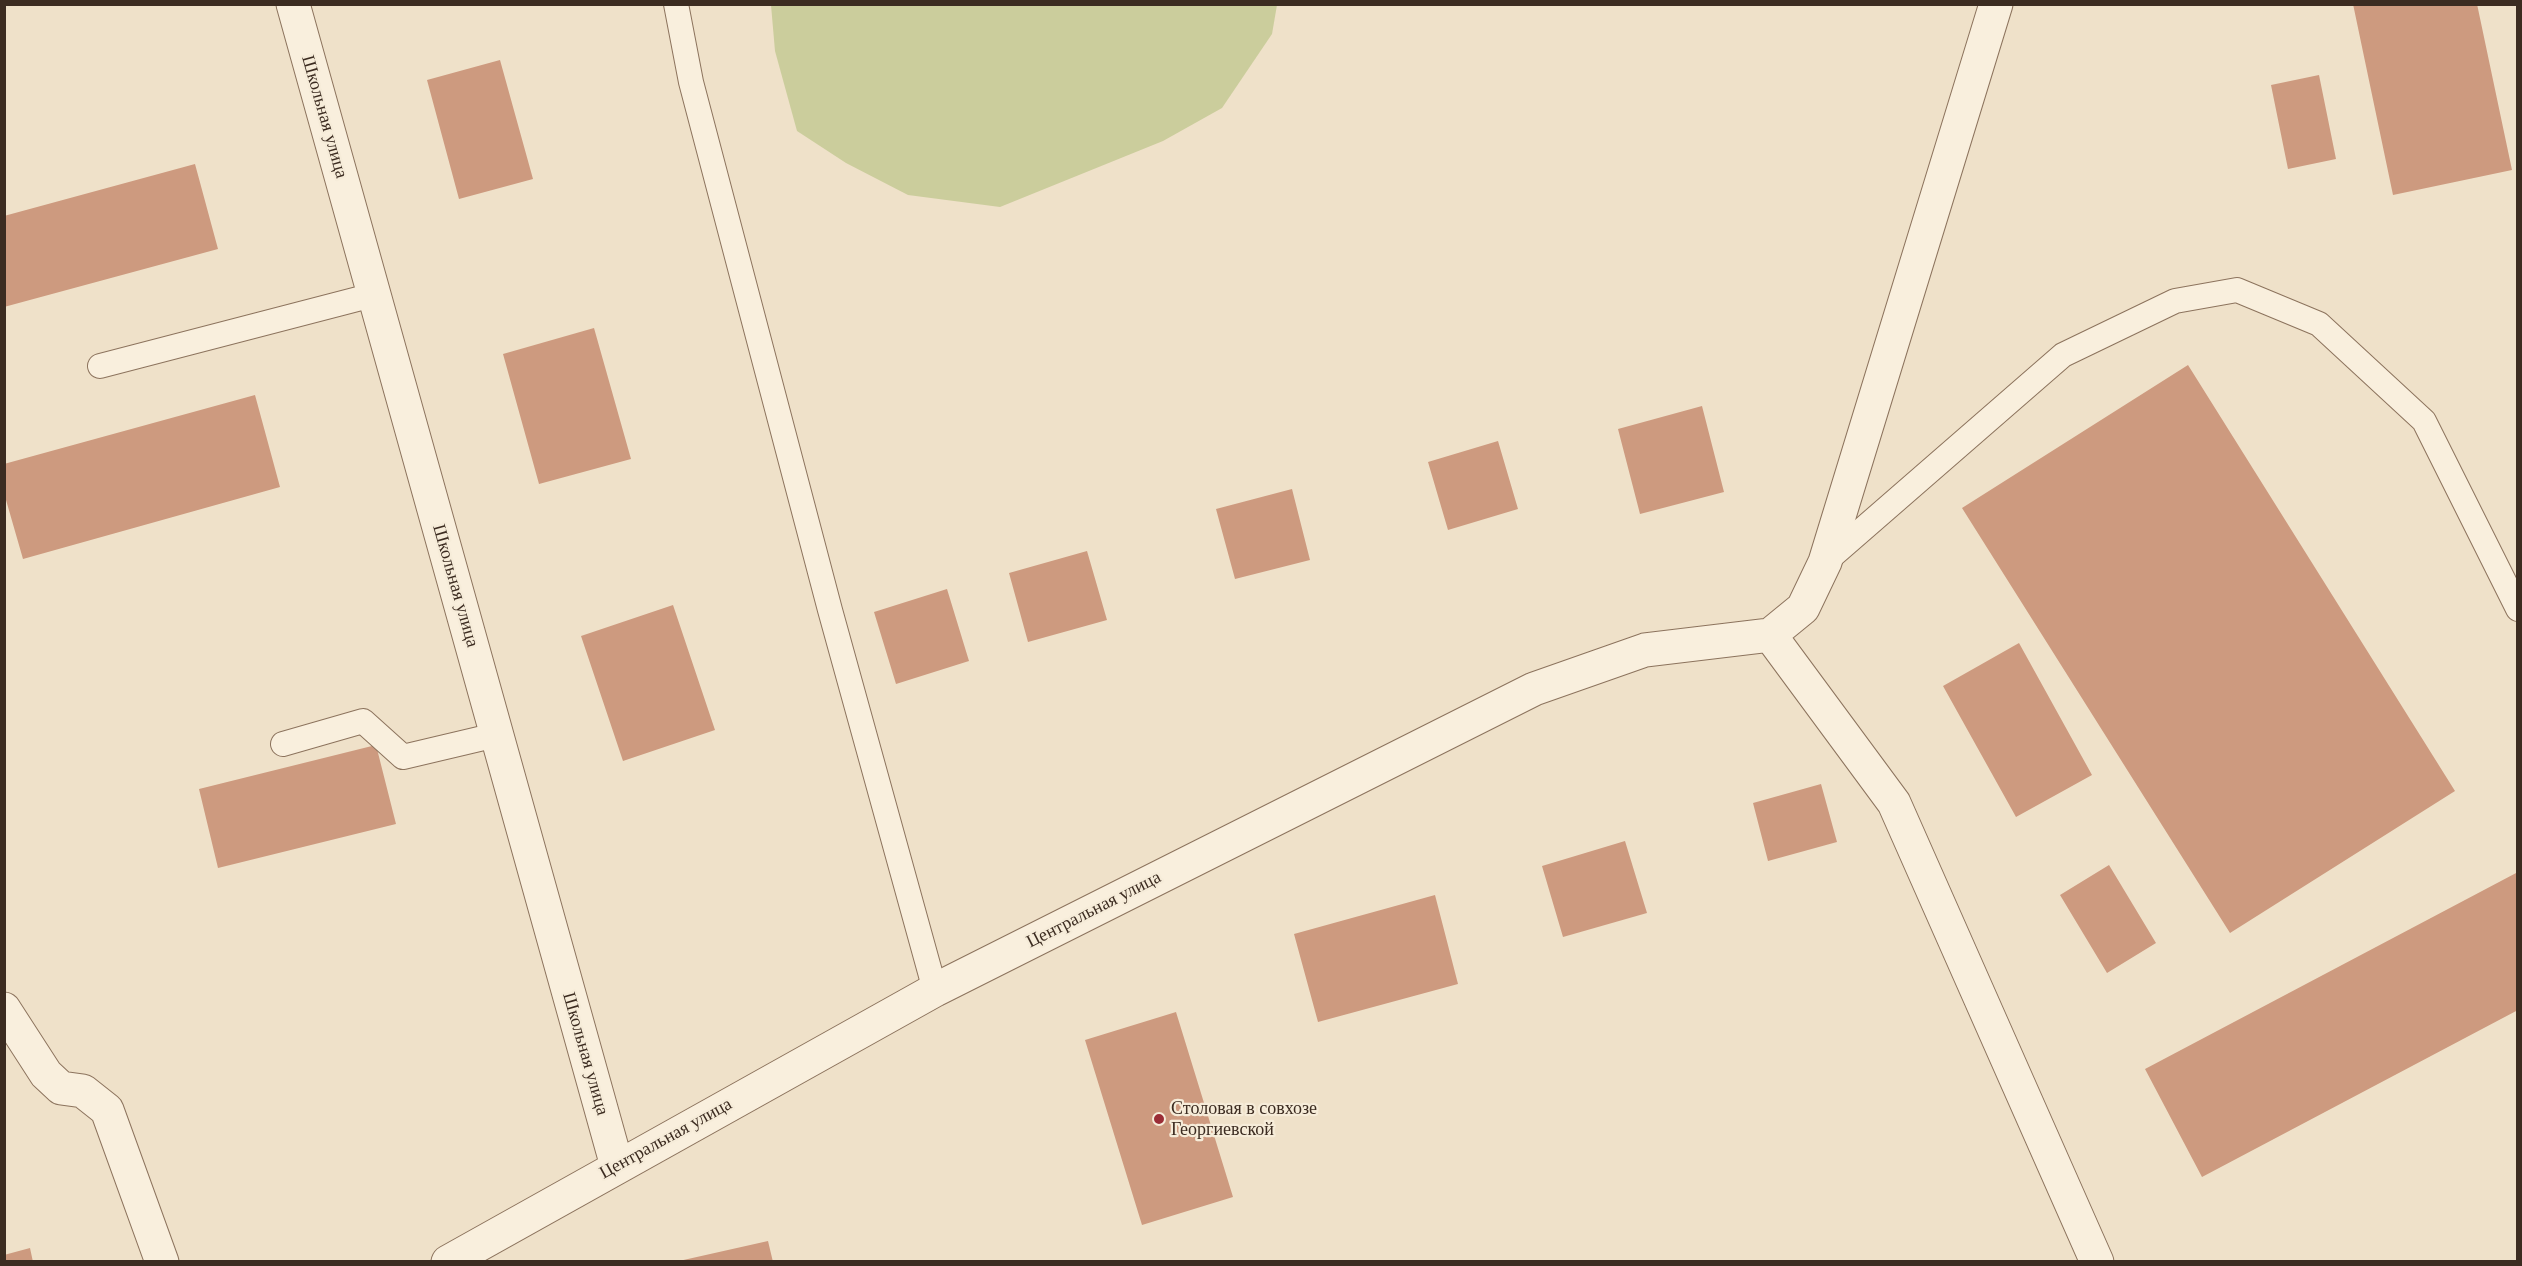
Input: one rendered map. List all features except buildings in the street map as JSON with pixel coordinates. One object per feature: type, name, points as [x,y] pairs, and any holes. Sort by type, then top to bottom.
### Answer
[{"type":"street","name":"Школьная улица","points":[[293,4],[617,1166]]},
{"type":"street","points":[[1996,4],[1890,357],[1825,562],[1803,608],[1770,635],[1894,803],[2097,1262]]},
{"type":"street","name":"Центральная улица","points":[[448,1262],[935,990],[1534,689],[1645,650],[1770,635]]},
{"type":"street","points":[[4,1009],[45,1074],[61,1088],[83,1090],[107,1110],[162,1262]]},
{"type":"lane","points":[[676,4],[691,82],[824,587],[935,990]]},
{"type":"lane","points":[[1825,562],[2063,355],[2175,301],[2237,290],[2319,324],[2424,421],[2517,609]]},
{"type":"lane","points":[[100,366],[374,295]]},
{"type":"lane","points":[[283,744],[363,721],[403,757],[496,735]]},
{"type":"green space","points":[[771,4],[1277,5],[1272,34],[1222,108],[1163,141],[1000,207],[908,195],[846,163],[797,131],[775,51]]},
{"type":"place","name":"Столовая в совхозе Георгиевской","points":[[1159,1119]]}]
